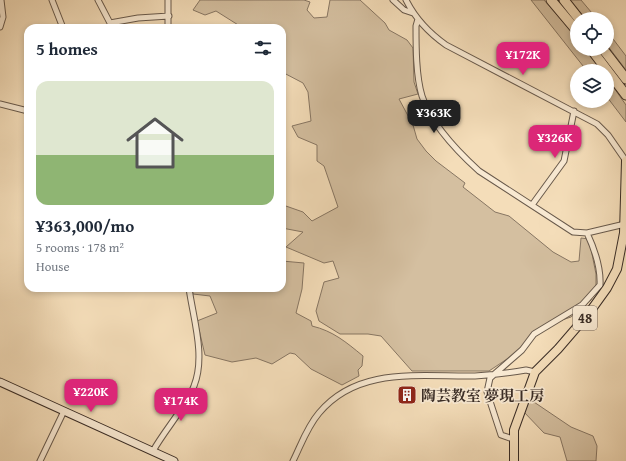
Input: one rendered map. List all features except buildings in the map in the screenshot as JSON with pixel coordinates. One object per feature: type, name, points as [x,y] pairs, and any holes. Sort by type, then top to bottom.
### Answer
[{"type":"highway","points":[[551,0],[570,23]]},
{"type":"highway","points":[[564,0],[573,12]]},
{"type":"highway","points":[[597,56],[626,95]]},
{"type":"highway","points":[[609,56],[626,78]]},
{"type":"main road","name":"48","points":[[514,461],[513,439],[519,411],[534,372],[558,349],[607,288],[621,255],[625,224],[626,161]]},
{"type":"main road","points":[[0,382],[174,461]]},
{"type":"street","points":[[0,27],[3,17],[1,0]]},
{"type":"street","points":[[52,0],[60,24]]},
{"type":"street","points":[[98,0],[110,23],[138,18],[169,16]]},
{"type":"street","points":[[168,0],[168,24]]},
{"type":"street","points":[[393,0],[404,10],[413,13]]},
{"type":"street","points":[[406,0],[418,19],[432,34],[446,45],[597,124],[612,139],[626,161]]},
{"type":"street","points":[[418,19],[416,31],[419,84],[430,113],[447,136],[479,171],[573,232],[587,234],[625,224]]},
{"type":"street","points":[[0,104],[24,110]]},
{"type":"street","points":[[532,205],[564,161],[574,111]]},
{"type":"street","points":[[513,439],[501,435],[495,420],[487,392],[492,375],[522,350],[534,334],[582,304],[600,285],[599,271],[592,244],[587,234]]},
{"type":"street","points":[[153,451],[191,393],[197,378],[200,356],[190,292]]},
{"type":"street","points":[[293,461],[315,418],[335,396],[359,384],[388,377],[492,375],[526,370],[534,372]]},
{"type":"street","points":[[40,461],[64,411]]},
{"type":"shaded area","points":[[200,0],[304,0],[310,2],[307,10],[314,18],[327,17],[330,0],[360,0],[385,23],[389,30],[407,40],[413,48],[414,82],[418,94],[399,99],[413,125],[417,139],[426,151],[436,161],[465,183],[463,187],[495,212],[509,216],[553,252],[571,262],[579,261],[581,238],[589,239],[596,274],[596,285],[591,300],[571,317],[553,323],[526,343],[516,353],[489,371],[412,371],[381,336],[368,334],[340,334],[319,321],[316,311],[324,282],[339,278],[333,261],[324,263],[286,247],[303,232],[286,229],[286,206],[303,212],[312,221],[338,207],[324,166],[317,161],[317,145],[298,137],[292,126],[311,121],[308,92],[303,83],[286,74],[286,24],[237,24],[216,11],[205,15],[193,10]]},
{"type":"shaded area","points":[[531,0],[544,0],[570,30],[570,49]]},
{"type":"shaded area","points":[[570,0],[581,0],[591,12],[579,12]]},
{"type":"shaded area","points":[[614,40],[626,56],[626,70],[614,54]]},
{"type":"shaded area","points":[[575,56],[590,56],[597,64],[581,64]]},
{"type":"shaded area","points":[[614,88],[626,105],[626,122],[614,106]]},
{"type":"shaded area","points":[[286,261],[304,263],[302,289],[296,313],[311,321],[312,326],[320,328],[339,338],[363,356],[362,366],[358,370],[359,376],[342,385],[311,369],[295,354],[290,353],[272,364],[256,358],[232,362],[205,355],[197,321],[217,313],[210,296],[193,294],[193,292],[286,292]]},
{"type":"shaded area","points":[[528,398],[571,427],[593,436],[597,446],[596,461],[567,461],[560,437],[544,433],[523,411]]},
{"type":"place","name":"陶芸教室 夢現工房","points":[[407,395]]}]
